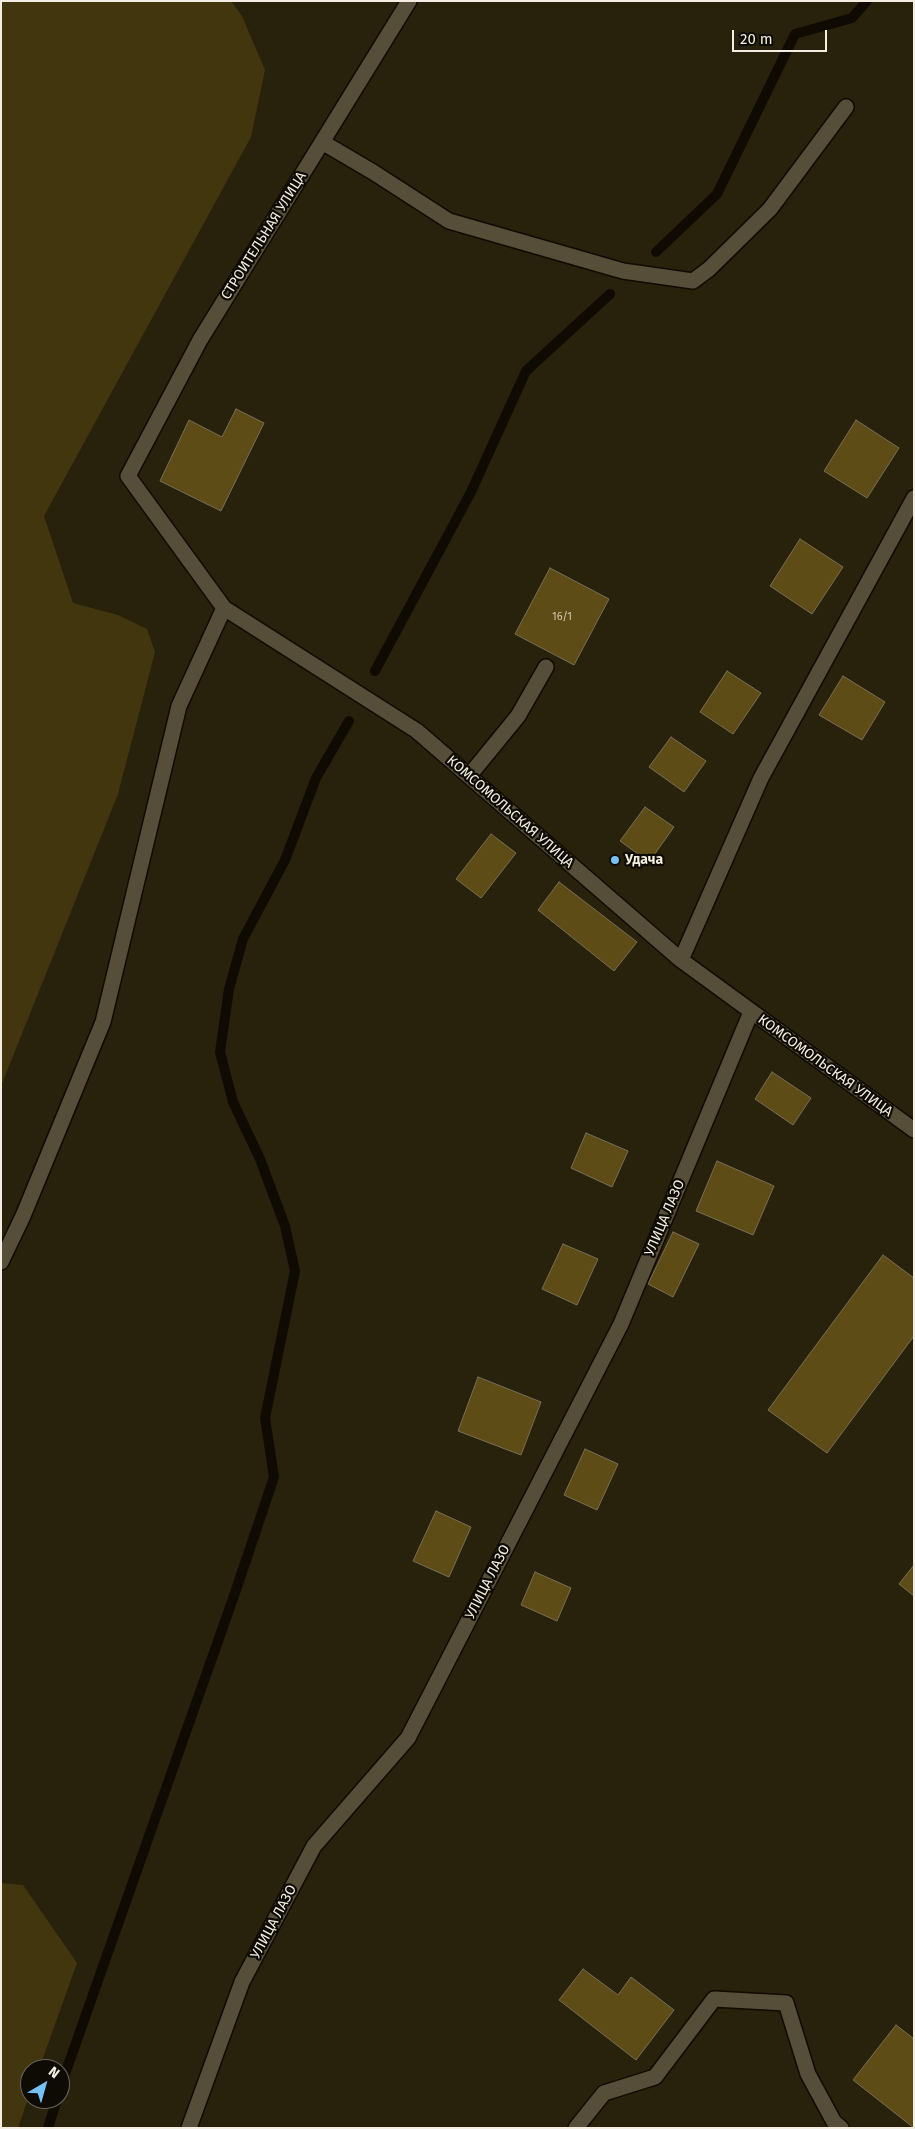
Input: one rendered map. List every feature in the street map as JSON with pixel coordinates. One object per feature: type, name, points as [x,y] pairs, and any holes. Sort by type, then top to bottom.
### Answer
[{"type":"street","name":"СТРОИТЕЛЬНАЯ УЛИЦА","points":[[128,476],[200,340],[409,1]]},
{"type":"street","points":[[322,142],[449,221],[623,271],[693,281],[709,269],[770,209],[846,107]]},
{"type":"street","name":"КОМСОМОЛЬСКАЯ УЛИЦА","points":[[128,476],[224,608],[417,731],[681,960],[914,1130]]},
{"type":"street","points":[[681,960],[760,778],[914,498]]},
{"type":"street","points":[[1,1262],[23,1216],[103,1022],[179,706],[224,608]]},
{"type":"street","points":[[469,776],[518,716],[546,667]]},
{"type":"street","name":"УЛИЦА ЛАЗО","points":[[188,2128],[242,1982],[314,1846],[408,1738],[621,1324],[751,1012]]},
{"type":"street","points":[[576,2128],[604,2093],[655,2077],[714,1998],[786,2003],[808,2074],[834,2122],[841,2128]]},
{"type":"shaded area","points":[[1,1],[231,1],[242,16],[265,70],[251,137],[44,516],[73,603],[118,615],[147,629],[155,652],[118,794],[1,1086]]},
{"type":"shaded area","points":[[1,1883],[23,1885],[77,1963],[43,2059],[20,2059],[20,2109],[25,2109],[18,2128],[1,2128]]},
{"type":"building","points":[[236,409],[264,423],[221,511],[160,481],[189,420],[222,437]]},
{"type":"building","points":[[856,420],[899,448],[867,498],[824,471]]},
{"type":"building","points":[[800,539],[843,567],[812,614],[770,586]]},
{"type":"building","points":[[550,568],[609,599],[574,665],[515,634]]},
{"type":"building","points":[[727,671],[761,693],[733,734],[700,712]]},
{"type":"building","points":[[843,676],[885,702],[862,740],[819,715]]},
{"type":"building","points":[[671,737],[706,761],[684,792],[649,767]]},
{"type":"building","points":[[645,807],[674,827],[649,862],[620,841]]},
{"type":"building","points":[[491,834],[516,853],[481,898],[456,879]]},
{"type":"building","points":[[559,882],[637,942],[614,971],[538,910]]},
{"type":"building","points":[[772,1072],[811,1098],[793,1125],[755,1099]]},
{"type":"building","points":[[586,1133],[628,1151],[612,1187],[571,1168]]},
{"type":"building","points":[[717,1161],[774,1186],[753,1235],[696,1211]]},
{"type":"building","points":[[673,1232],[699,1244],[673,1297],[648,1284]]},
{"type":"building","points":[[563,1244],[598,1259],[577,1305],[542,1289]]},
{"type":"building","points":[[883,1255],[914,1278],[914,1336],[827,1453],[768,1410]]},
{"type":"building","points":[[478,1377],[541,1402],[521,1455],[458,1431]]},
{"type":"building","points":[[585,1449],[618,1464],[597,1510],[564,1495]]},
{"type":"building","points":[[436,1511],[471,1527],[449,1577],[413,1561]]},
{"type":"building","points":[[914,1565],[914,1596],[899,1584]]},
{"type":"building","points":[[535,1572],[571,1588],[557,1621],[521,1605]]},
{"type":"building","points":[[583,1969],[618,1995],[631,1977],[674,2010],[636,2060],[559,2000]]},
{"type":"building","points":[[896,2025],[914,2039],[914,2128],[853,2080]]},
{"type":"waterway","points":[[656,252],[717,194],[795,34],[852,18],[867,1]]},
{"type":"waterway","points":[[375,671],[471,492],[526,371],[610,294]]},
{"type":"waterway","points":[[70,2060],[235,1593],[274,1477],[265,1418],[295,1271],[285,1226],[260,1159],[233,1102],[220,1052],[229,989],[243,939],[285,860],[316,778],[349,721]]},
{"type":"waterway","points":[[48,2128],[54,2109]]},
{"type":"place","name":"Удача","points":[[615,860]]}]
